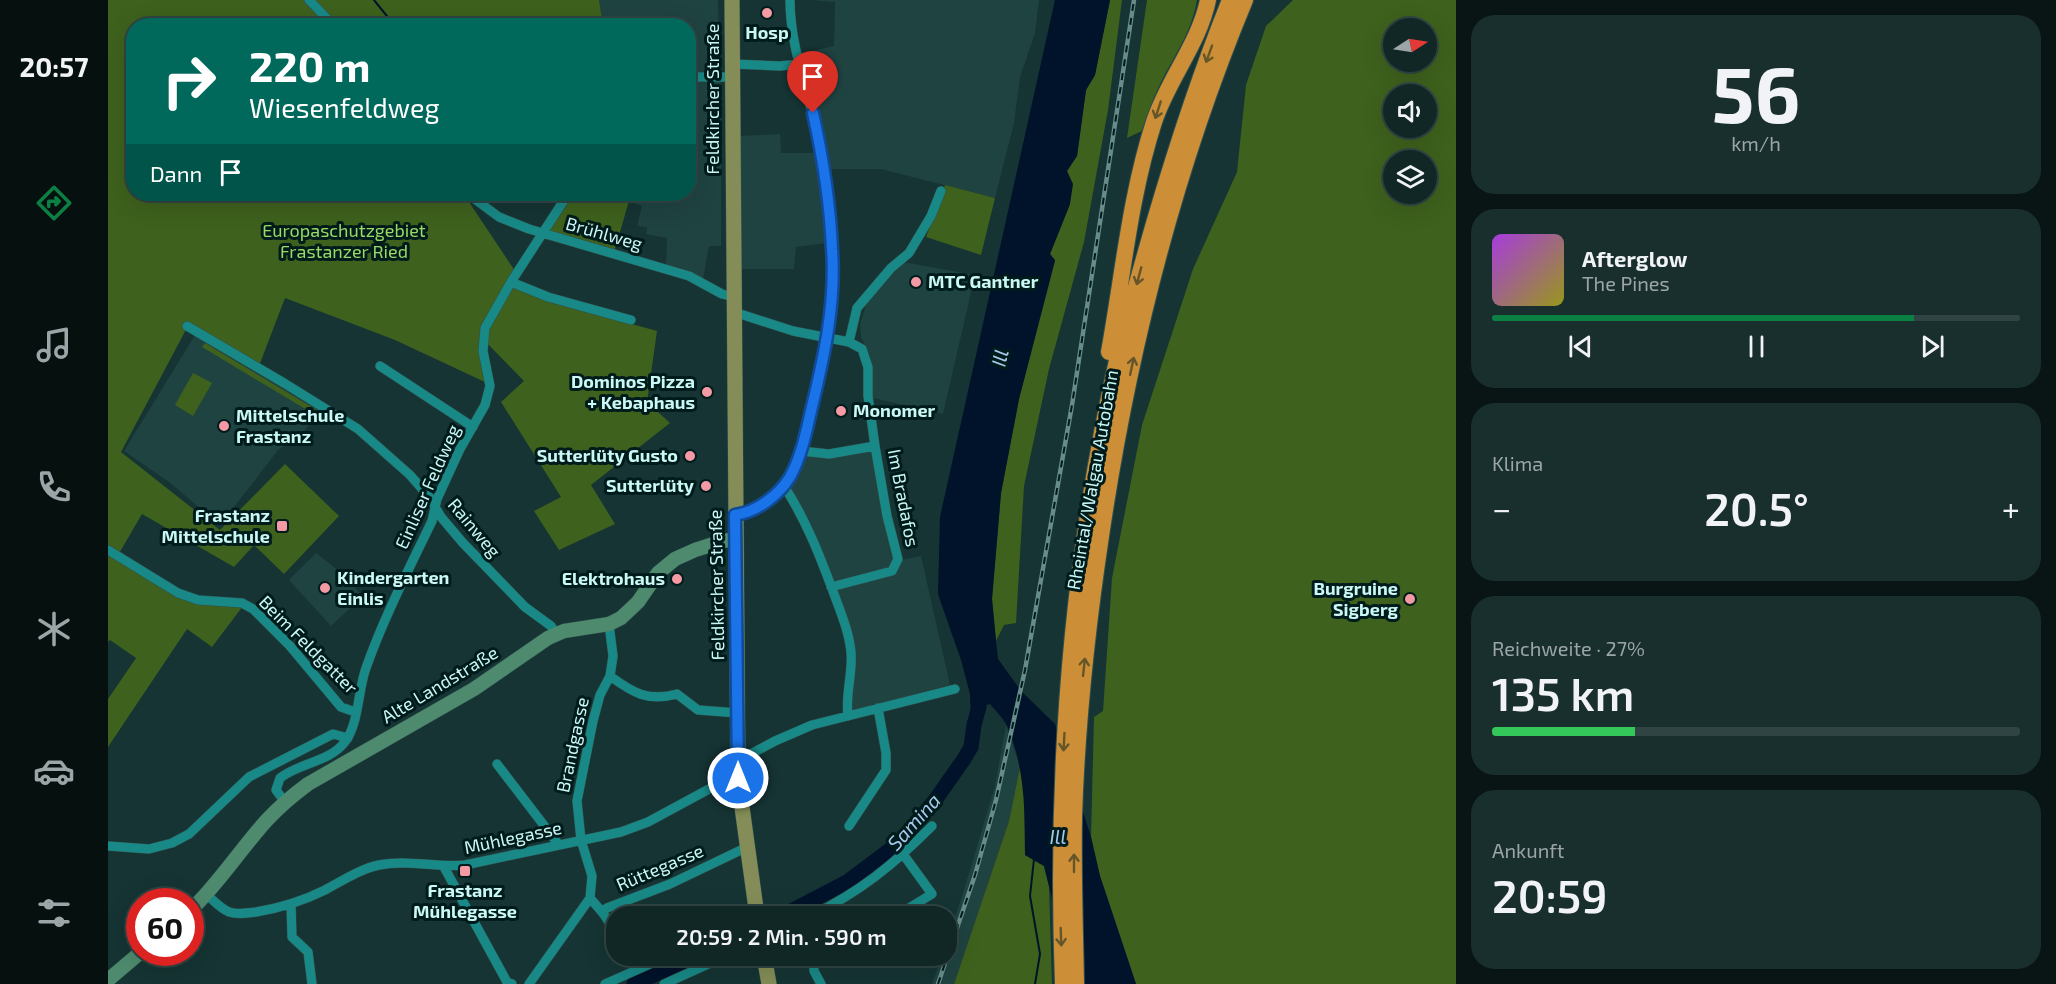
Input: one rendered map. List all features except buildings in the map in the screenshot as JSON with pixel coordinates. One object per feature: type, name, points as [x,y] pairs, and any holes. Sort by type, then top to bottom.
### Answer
[{"type":"highway","points":[[1104,429],[1105,375],[1138,181],[1162,99],[1194,40],[1208,0]]},
{"type":"highway","points":[[1238,5],[1251,0]]},
{"type":"highway","name":"Rheintal/Walgau Autobahn","points":[[1063,984],[1060,914],[1061,803],[1067,694],[1088,520],[1104,429],[1118,357],[1179,139],[1212,45],[1238,5]]},
{"type":"highway","name":"Rheintal/Walgau Autobahn","points":[[1076,984],[1074,817],[1079,725],[1090,608],[1113,455],[1159,259],[1178,190],[1238,5]]},
{"type":"main road","name":"Feldkircher Straße","points":[[732,0],[738,778],[755,906]]},
{"type":"main road","name":"Alte Landstraße","points":[[204,898],[265,822],[308,784],[474,688],[556,634],[609,624],[629,612],[658,573],[675,559],[695,550],[736,539]]},
{"type":"main road","points":[[108,980],[126,965]]},
{"type":"main road","points":[[766,966],[769,984]]},
{"type":"street","points":[[309,0],[326,18]]},
{"type":"street","points":[[735,515],[753,510],[784,486],[791,475],[801,451],[828,337],[833,281],[828,191],[820,146],[800,64],[790,0]]},
{"type":"street","points":[[696,76],[800,64]]},
{"type":"street","points":[[828,337],[849,342],[857,308],[917,242],[941,191]]},
{"type":"street","name":"Brühlweg","points":[[478,201],[499,217],[543,234],[689,276],[722,294],[734,304],[793,331],[828,337]]},
{"type":"street","name":"Einliser Feldweg","points":[[348,738],[365,669],[432,520],[460,449],[485,405],[490,386],[483,351],[485,328],[511,282],[564,201]]},
{"type":"street","points":[[511,282],[548,297],[631,320]]},
{"type":"street","name":"Rainweg","points":[[187,326],[358,429],[410,475],[463,543],[502,585],[525,607],[551,626],[556,634]]},
{"type":"street","name":"Im Bradafos","points":[[831,587],[892,571],[898,559],[887,516],[875,446],[868,396],[866,357],[862,349],[849,342]]},
{"type":"street","points":[[380,366],[473,427]]},
{"type":"street","points":[[801,451],[829,454],[875,446]]},
{"type":"street","points":[[784,486],[807,525],[847,629],[851,653],[848,716]]},
{"type":"street","name":"Beim Feldgatter","points":[[108,550],[177,593],[198,600],[242,603],[253,609],[290,646],[341,707],[355,712]]},
{"type":"street","name":"Brandgasse","points":[[590,898],[592,876],[581,840],[577,801],[592,721],[600,695],[610,676],[613,656],[609,624]]},
{"type":"street","points":[[610,676],[627,689],[645,696],[661,698],[677,694],[698,710],[738,713]]},
{"type":"street","points":[[738,756],[749,755],[812,725],[955,689]]},
{"type":"street","points":[[849,826],[886,770],[886,753],[878,708]]},
{"type":"street","points":[[108,846],[149,849],[172,843],[189,834],[249,777],[333,734],[348,738],[336,751],[280,778],[276,790],[285,802]]},
{"type":"street","points":[[497,764],[559,845]]},
{"type":"street","name":"Mühlegasse","points":[[207,895],[230,912],[240,914],[291,904],[372,867],[401,863],[444,867],[465,865],[621,832],[648,822],[722,782],[738,778]]},
{"type":"street","points":[[829,906],[862,887],[903,854],[932,826]]},
{"type":"street","name":"Rüttegasse","points":[[590,898],[602,912],[670,884],[747,848]]},
{"type":"street","points":[[903,854],[932,894],[912,906]]},
{"type":"street","points":[[444,867],[507,982],[512,984]]},
{"type":"street","points":[[529,984],[590,898]]},
{"type":"street","points":[[291,904],[292,937],[308,952],[312,984]]},
{"type":"street","points":[[602,912],[606,918]]},
{"type":"street","points":[[605,984],[646,966]]},
{"type":"street","points":[[664,984],[704,966]]},
{"type":"street","points":[[814,966],[821,984]]},
{"type":"shaded area","points":[[599,0],[718,0],[721,96],[721,246],[709,246],[703,279],[666,265],[667,238],[646,234],[647,227],[637,226],[642,206],[628,201],[696,201],[696,18],[602,18]]},
{"type":"shaded area","points":[[812,0],[1039,0],[1035,33],[1020,77],[1014,123],[995,198],[881,169],[828,169],[824,139],[803,53],[834,46],[835,2]]},
{"type":"shaded area","points":[[780,134],[781,153],[818,153],[827,243],[796,247],[794,269],[739,269],[739,136]]},
{"type":"shaded area","points":[[903,262],[975,275],[943,414],[873,398],[870,356],[861,337],[860,324],[867,302]]},
{"type":"shaded area","name":"Mittelschule Frastanz","points":[[195,335],[321,410],[300,436],[279,449],[220,525],[169,482],[124,451]]},
{"type":"shaded area","points":[[872,444],[896,561],[921,556],[950,685],[846,712],[853,660],[847,631],[786,487],[803,447],[830,450]]},
{"type":"shaded area","name":"Kindergarten Einlis","points":[[316,553],[334,567],[363,596],[331,626],[289,580]]},
{"type":"shaded area","points":[[1006,725],[1020,767],[1009,821],[954,984],[932,984],[938,966],[957,966],[957,911],[995,786]]},
{"type":"green space","name":"Europaschutzgebiet Frastanzer Ried","points":[[108,0],[599,0],[602,18],[126,18],[126,201],[468,201],[515,271],[508,283],[546,300],[657,331],[647,402],[670,423],[591,485],[615,524],[559,550],[534,511],[561,497],[501,402],[524,381],[480,336],[487,383],[395,340],[285,298],[259,366],[189,324],[121,452],[220,530],[285,464],[339,516],[284,574],[254,545],[234,567],[142,514],[117,557],[193,603],[243,606],[212,647],[187,629],[108,747],[108,699],[136,658],[110,640],[108,642]]},
{"type":"green space","points":[[1110,0],[1122,0],[1108,110],[1084,242],[1049,369],[1024,486],[1016,623],[1004,625],[996,641],[992,599],[1001,493],[1019,399],[1055,261],[1050,254],[1070,204],[1067,171],[1077,156],[1086,90],[1095,75]]},
{"type":"green space","points":[[1147,0],[1197,0],[1190,25],[1162,79],[1142,131],[1127,138]]},
{"type":"green space","points":[[1293,0],[1456,0],[1456,984],[1136,984],[1100,876],[1091,837],[1094,717],[1103,711],[1112,578],[1142,425],[1193,269],[1237,172],[1246,85],[1266,26]]},
{"type":"green space","points":[[945,185],[995,198],[981,255],[926,237]]},
{"type":"green space","points":[[559,201],[629,201],[613,256],[537,237]]},
{"type":"green space","points":[[205,343],[320,412],[317,416],[202,347]]},
{"type":"green space","points":[[193,373],[212,383],[193,416],[175,405]]},
{"type":"green space","points":[[1020,767],[1024,793],[1025,855],[1044,866],[1049,886],[1052,984],[954,984],[1009,821]]},
{"type":"water","name":"Ill","points":[[1055,0],[1110,0],[1095,75],[1086,90],[1077,156],[1067,171],[1073,184],[1070,204],[1050,254],[1055,260],[1019,399],[1001,493],[992,599],[998,659],[1021,691],[1055,724],[1091,837],[1100,876],[1136,984],[1073,984],[1044,866],[1025,855],[1023,789],[1013,742],[1005,723],[990,704],[983,706],[979,722],[974,725],[971,723],[970,694],[938,594],[940,517]]},
{"type":"waterway","points":[[374,0],[389,18]]},
{"type":"waterway","name":"Samina","points":[[801,906],[847,882],[899,843],[936,799],[964,759],[971,747],[979,707]]},
{"type":"waterway","points":[[1034,859],[1030,896],[1040,954],[1035,984]]},
{"type":"waterway","name":"Samina","points":[[634,984],[674,966]]},
{"type":"railway","points":[[938,984],[975,875],[996,800],[1025,670],[1072,405],[1134,0]]},
{"type":"place","name":"Hosp","points":[[767,13]]},
{"type":"place","name":"MTC Gantner","points":[[916,282]]},
{"type":"place","name":"Dominos Pizza + Kebaphaus","points":[[707,392]]},
{"type":"place","name":"Monomer","points":[[841,411]]},
{"type":"place","name":"Mittelschule Frastanz","points":[[224,426]]},
{"type":"place","name":"Sutterlüty Gusto","points":[[690,456]]},
{"type":"place","name":"Sutterlüty","points":[[706,486]]},
{"type":"place","name":"Frastanz Mittelschule","points":[[282,526]]},
{"type":"place","name":"Elektrohaus","points":[[677,579]]},
{"type":"place","name":"Kindergarten Einlis","points":[[325,588]]},
{"type":"place","name":"Burgruine Sigberg","points":[[1410,599]]},
{"type":"place","name":"Frastanz Mühlegasse","points":[[465,871]]},
{"type":"route","points":[[738,778],[735,515],[750,512],[766,501],[784,486],[791,475],[801,451],[810,416],[828,337],[832,305],[832,250],[828,191],[813,113]]}]
